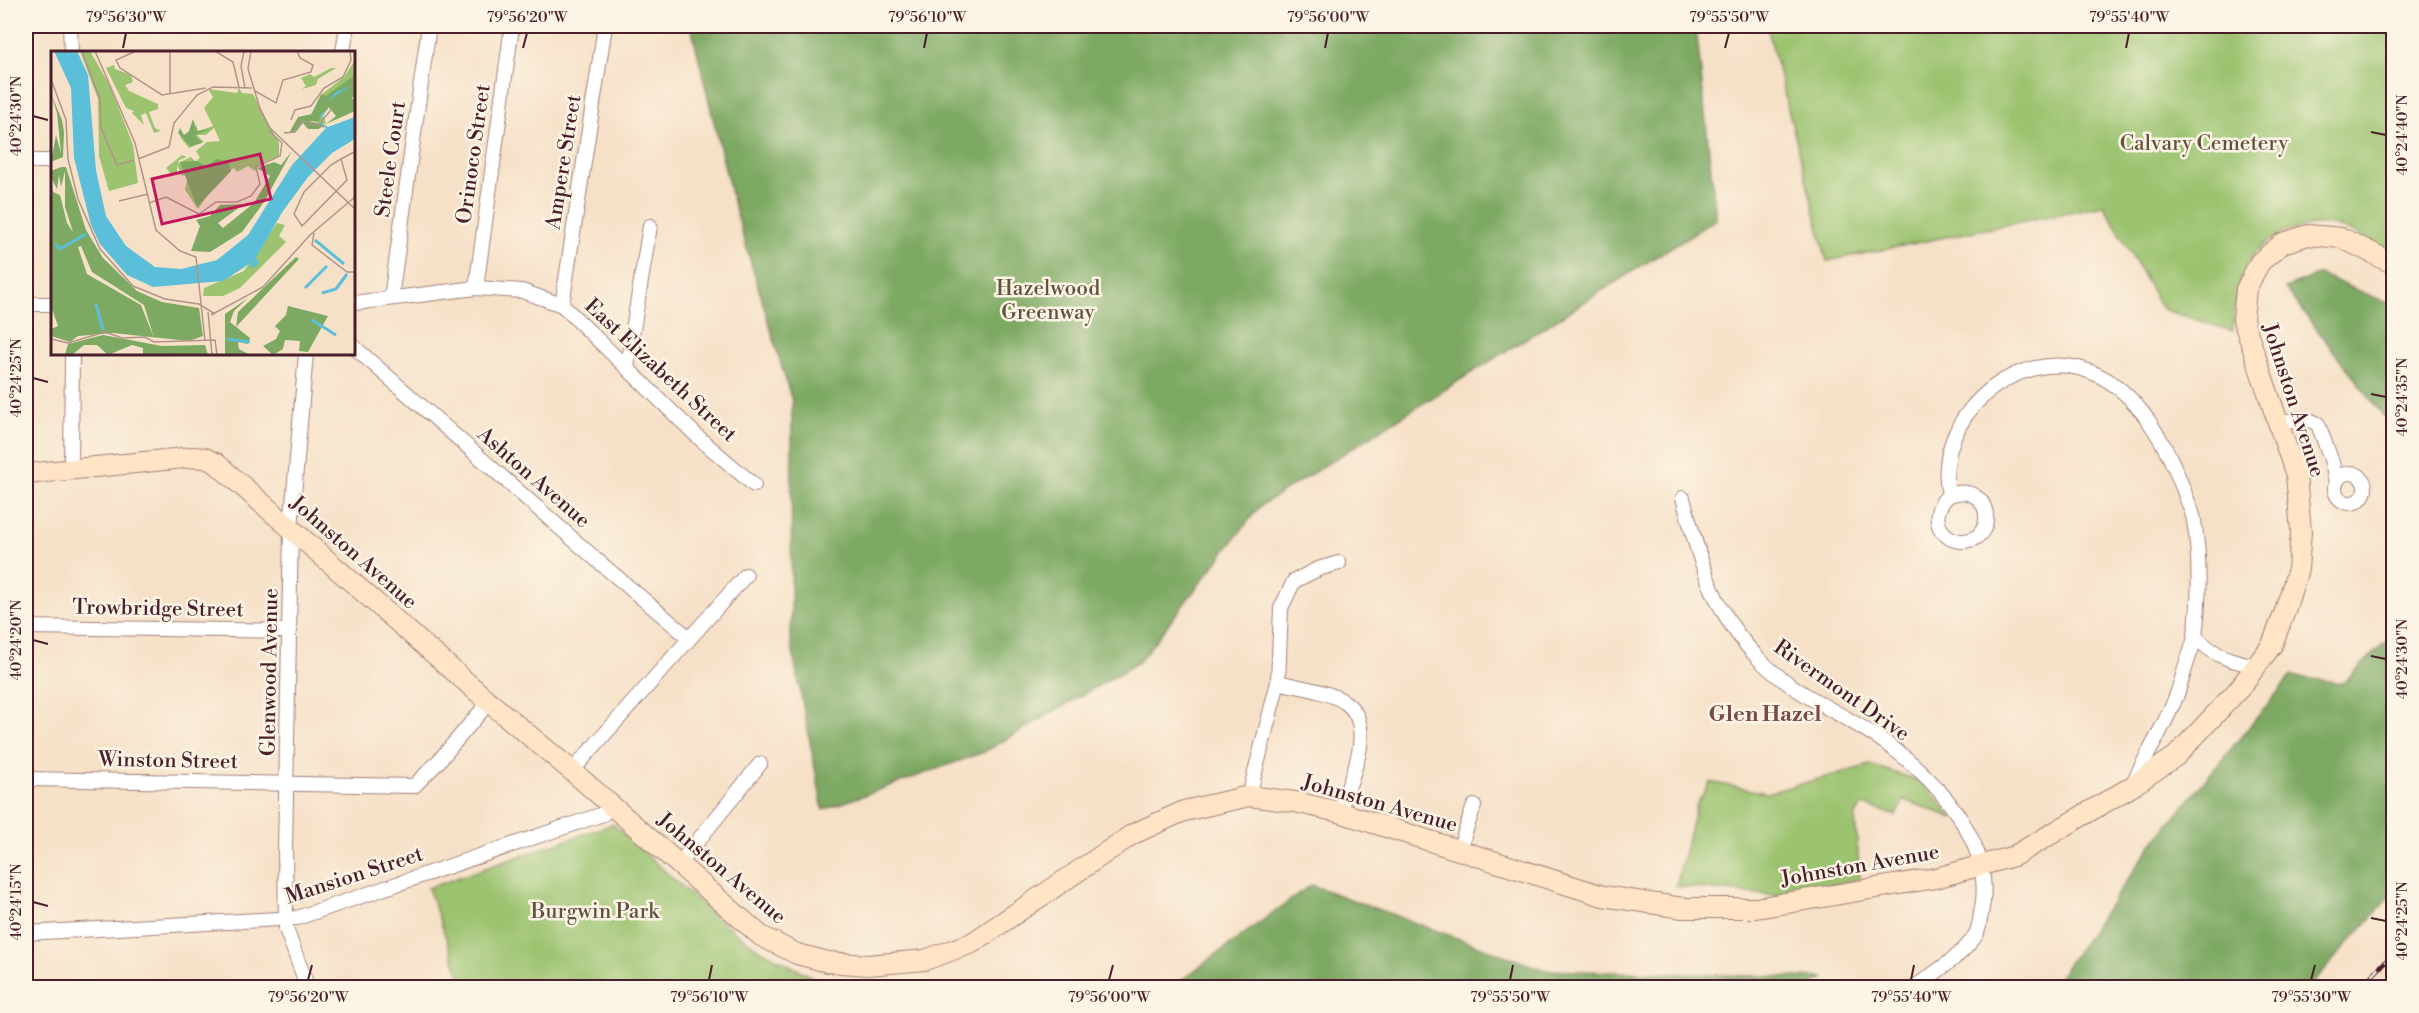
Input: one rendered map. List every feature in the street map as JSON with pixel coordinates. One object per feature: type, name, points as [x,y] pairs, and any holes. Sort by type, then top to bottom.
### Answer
[{"type":"street","points":[[70,26],[71,51]]},
{"type":"street","points":[[343,51],[347,26]]},
{"type":"street","name":"Steele Court","points":[[391,298],[429,26]]},
{"type":"street","name":"Orinoco Street","points":[[476,288],[512,26]]},
{"type":"street","name":"Ampere Street","points":[[562,305],[605,26]]},
{"type":"street","points":[[26,161],[51,161]]},
{"type":"street","points":[[627,366],[650,226]]},
{"type":"street","name":"Johnston Avenue","points":[[26,474],[70,468],[205,458],[216,463],[761,936],[797,954],[828,962],[868,965],[925,960],[972,943],[1133,834],[1184,811],[1249,796],[1295,802],[1339,812],[1604,896],[1683,908],[1756,908],[1936,878],[2014,855],[2131,787],[2176,756],[2238,690],[2272,645],[2298,569],[2301,532],[2296,475],[2243,320],[2246,289],[2260,262],[2283,243],[2308,235],[2342,238],[2394,264]]},
{"type":"street","name":"East Elizabeth Street","points":[[356,303],[476,288],[522,291],[562,305],[698,436],[754,485]]},
{"type":"street","points":[[26,304],[51,304]]},
{"type":"street","name":"Ashton Avenue","points":[[356,349],[688,637]]},
{"type":"street","points":[[70,468],[72,356]]},
{"type":"street","name":"Glenwood Avenue","points":[[306,356],[291,528],[286,929],[308,987]]},
{"type":"street","points":[[1949,495],[1947,483],[1953,434],[1974,405],[2002,381],[2033,369],[2063,364],[2092,372],[2115,387],[2154,427],[2177,474],[2194,519],[2198,567],[2195,636],[2173,704],[2131,787]]},
{"type":"street","points":[[2277,422],[2307,419],[2318,424],[2332,462],[2336,483],[2335,492],[2341,500],[2350,503],[2359,500],[2364,492],[2364,482],[2357,475],[2346,473],[2332,462]]},
{"type":"street","points":[[2336,483],[2346,473]]},
{"type":"street","name":"Rivermont Drive","points":[[1683,498],[1703,570],[1725,619],[1759,659],[1781,678],[1888,744],[1941,792],[1967,827],[1980,864],[1983,901],[1977,933],[1962,951],[1914,987]]},
{"type":"street","points":[[1249,796],[1278,682],[1281,608],[1294,581],[1318,569],[1339,563]]},
{"type":"street","points":[[572,771],[688,637],[747,574]]},
{"type":"street","name":"Trowbridge Street","points":[[26,627],[290,631]]},
{"type":"street","points":[[2195,636],[2207,649],[2225,659],[2257,666]]},
{"type":"street","points":[[1278,682],[1332,696],[1346,703],[1356,715],[1361,732],[1360,749],[1339,812]]},
{"type":"street","name":"Winston Street","points":[[26,779],[414,786],[437,764],[489,702]]},
{"type":"street","points":[[680,864],[760,764]]},
{"type":"street","name":"Mansion Street","points":[[26,933],[297,918],[603,814],[611,805]]},
{"type":"street","points":[[1459,850],[1474,806]]},
{"type":"green space","name":"Hazelwood Greenway","points":[[691,26],[1696,26],[1716,219],[1260,506],[1139,662],[984,752],[823,810],[791,642],[792,401],[733,202]]},
{"type":"green space","name":"Calvary Cemetery","points":[[1767,26],[2393,26],[2393,255],[2359,235],[2331,225],[2308,226],[2281,234],[2255,253],[2246,266],[2236,296],[2233,331],[2162,309],[2104,205],[1827,261]]},
{"type":"green space","points":[[2319,274],[2393,305],[2393,428],[2285,288]]},
{"type":"green space","points":[[2393,635],[2393,893],[2309,987],[2052,987],[2151,846],[2291,676],[2343,683]]},
{"type":"green space","points":[[1870,765],[1921,781],[1954,818],[1904,800],[1896,815],[1863,805],[1855,816],[1860,879],[1781,896],[1676,886],[1696,806],[1710,782],[1767,793]]},
{"type":"green space","name":"Burgwin Park","points":[[613,824],[714,916],[757,948],[812,977],[803,988],[464,987],[428,888]]},
{"type":"green space","points":[[1311,885],[1545,970],[1824,978],[1806,988],[1172,987]]},
{"type":"railway","points":[[2360,988],[2394,953]]},
{"type":"district","name":"Glen Hazel","points":[[1765,713]]}]
